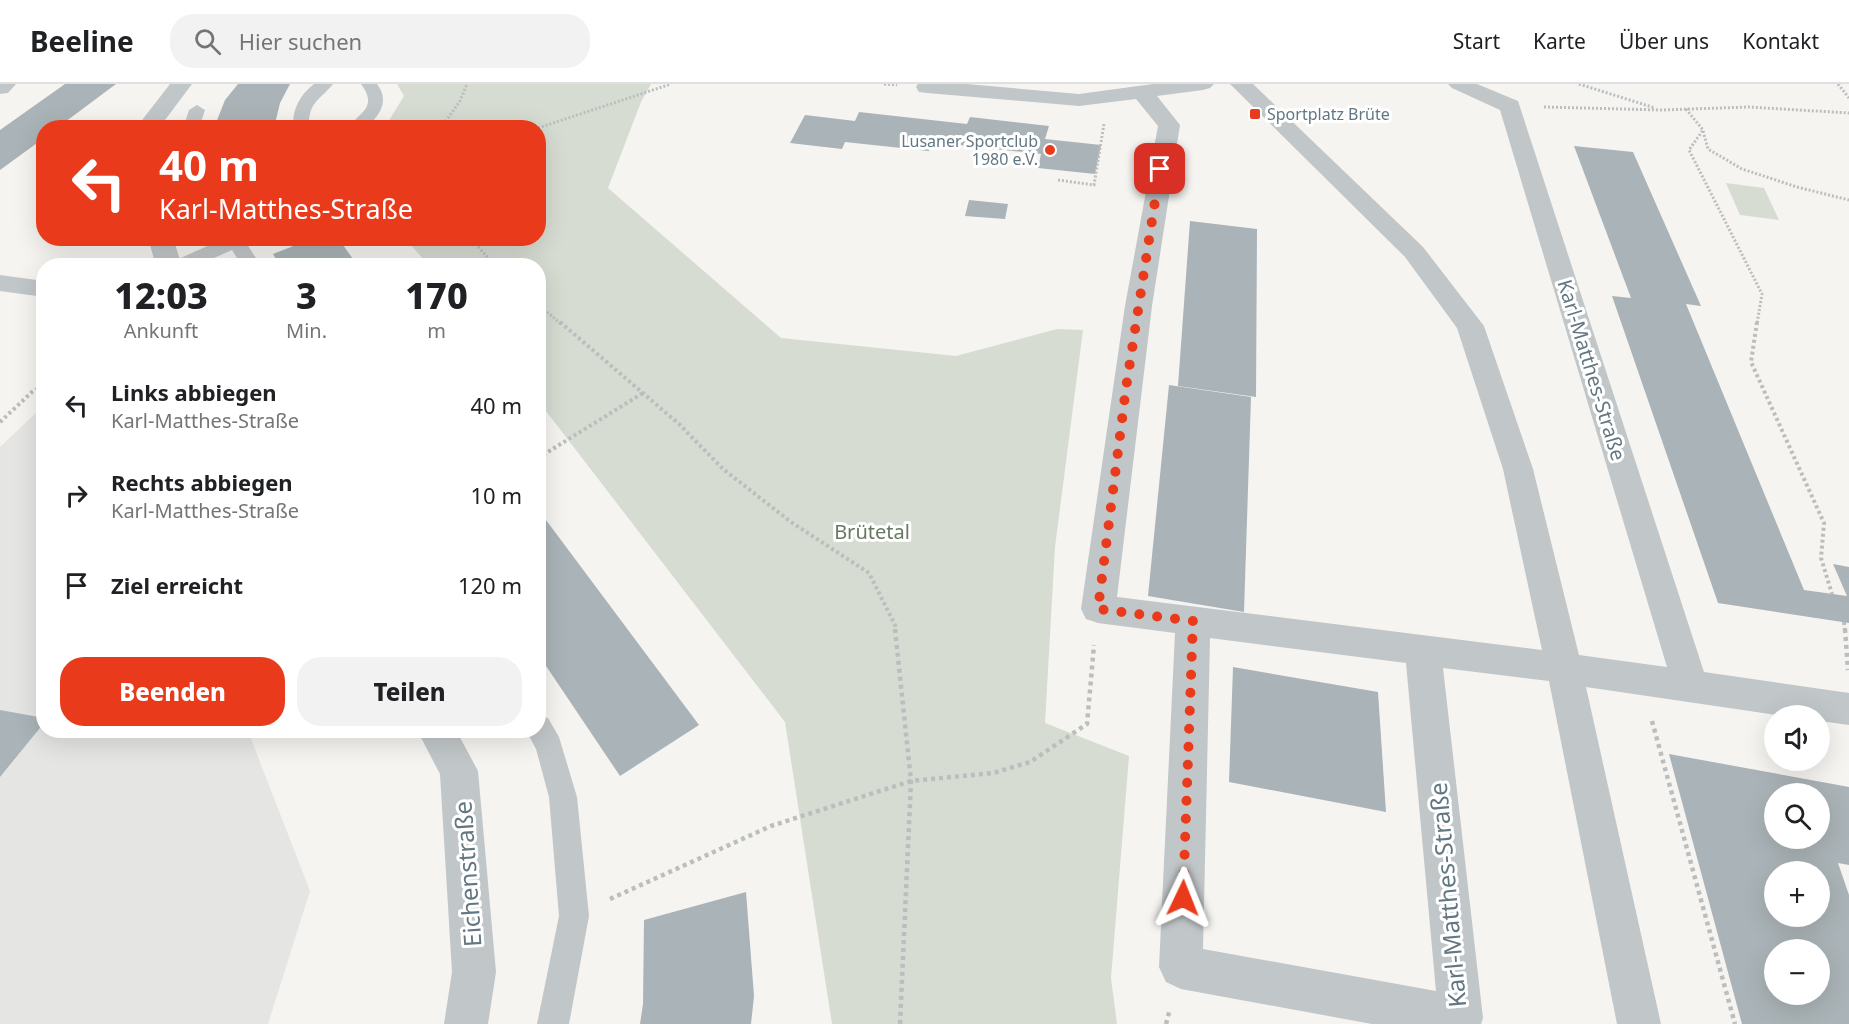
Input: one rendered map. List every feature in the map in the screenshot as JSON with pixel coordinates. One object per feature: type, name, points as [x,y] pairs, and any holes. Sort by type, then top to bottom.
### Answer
[{"type":"street","points":[[0,88],[5,84]]},
{"type":"street","points":[[153,120],[181,84]]},
{"type":"street","points":[[927,87],[1079,100],[1203,84]]},
{"type":"street","points":[[1241,84],[1414,252],[1470,326],[1518,469],[1564,668],[1639,1024]]},
{"type":"street","points":[[1459,84],[1510,106]]},
{"type":"street","points":[[1142,92],[1169,124],[1152,213],[1126,388],[1098,609],[1564,668],[1691,687],[1849,692]]},
{"type":"street","name":"Karl-Matthes-Straße","points":[[1510,106],[1691,687]]},
{"type":"street","points":[[0,283],[36,288]]},
{"type":"street","name":"Karl-Matthes-Straße","points":[[1193,621],[1181,967],[1461,1018],[1423,651]]},
{"type":"street","name":"Eichenstraße","points":[[440,738],[459,771],[474,972],[466,1024]]},
{"type":"lane","points":[[300,120],[305,102],[325,84]]},
{"type":"lane","points":[[366,120],[375,108],[377,96],[369,84]]},
{"type":"lane","points":[[194,120],[197,110]]},
{"type":"lane","points":[[197,258],[225,246]]},
{"type":"lane","points":[[544,738],[549,746],[563,797],[574,916],[553,1024]]},
{"type":"path","points":[[447,120],[460,101],[467,84]]},
{"type":"path","points":[[546,125],[671,84]]},
{"type":"path","points":[[1580,84],[1662,110]]},
{"type":"path","points":[[1838,84],[1849,98]]},
{"type":"path","points":[[1058,180],[1094,185],[1107,107],[1105,97]]},
{"type":"path","points":[[1510,106],[1662,110],[1749,107],[1849,113]]},
{"type":"path","points":[[1686,109],[1702,130],[1708,148],[1742,169],[1797,187],[1849,200]]},
{"type":"path","points":[[1702,130],[1689,150],[1762,294],[1751,362],[1824,523],[1821,558],[1832,594]]},
{"type":"path","points":[[477,246],[489,258]]},
{"type":"path","points":[[546,311],[679,424],[723,469],[791,522],[869,573],[895,625],[911,781],[900,1024]]},
{"type":"path","points":[[0,422],[36,390]]},
{"type":"path","points":[[546,453],[643,393]]},
{"type":"path","points":[[574,916],[771,826],[911,781],[993,773],[1030,762],[1087,724],[1098,609]]},
{"type":"path","points":[[1844,622],[1849,692]]},
{"type":"path","points":[[1640,680],[1735,1024]]},
{"type":"shaded area","points":[[36,413],[36,738],[251,738],[310,891],[268,1024],[0,1024],[0,447]]},
{"type":"green space","name":"Brütetal","points":[[397,84],[651,84],[641,102],[608,188],[781,338],[956,356],[1057,329],[1083,330],[1055,547],[1045,723],[1129,756],[1111,978],[1117,1024],[832,1024],[785,722],[546,411],[546,258],[422,258],[412,246],[546,246],[546,120],[389,120],[404,96]]},
{"type":"green space","points":[[1726,183],[1764,188],[1779,220],[1740,215]]},
{"type":"building","points":[[65,84],[116,84],[68,120],[36,120],[36,144],[0,170],[0,130]]},
{"type":"building","points":[[238,84],[290,84],[280,103],[276,120],[217,120],[225,100]]},
{"type":"building","points":[[859,112],[967,124],[970,117],[1049,126],[1045,139],[1101,145],[1095,174],[1038,168],[1041,154],[933,142],[929,151],[845,142],[842,149],[790,143],[805,115],[855,121]]},
{"type":"building","points":[[1574,146],[1633,152],[1701,306],[1686,304],[1804,590],[1847,596],[1833,564],[1849,567],[1849,623],[1718,603],[1612,296],[1631,298]]},
{"type":"building","points":[[969,200],[1008,204],[1005,219],[965,216]]},
{"type":"building","points":[[1190,221],[1257,229],[1256,397],[1178,386]]},
{"type":"building","points":[[294,246],[344,246],[352,258],[275,258],[273,254]]},
{"type":"building","points":[[1169,385],[1251,397],[1244,612],[1148,596]]},
{"type":"building","points":[[546,520],[699,725],[620,776],[546,666]]},
{"type":"building","points":[[1233,667],[1378,692],[1386,812],[1229,782]]},
{"type":"building","points":[[0,710],[36,717],[36,733],[0,777]]},
{"type":"building","points":[[1669,754],[1827,783],[1764,783],[1764,849],[1830,849],[1830,784],[1849,787],[1849,865],[1838,863],[1849,895],[1849,1024],[1742,1024]]},
{"type":"building","points":[[746,892],[754,996],[751,1024],[640,1024],[643,1004],[644,920]]},
{"type":"place","name":"Sportplatz Brüte","points":[[1255,114]]},
{"type":"place","name":"Lusaner Sportclub 1980 e.V.","points":[[1050,150]]},
{"type":"route","points":[[1160,169],[1126,388],[1098,609],[1193,621],[1183,898]]}]
